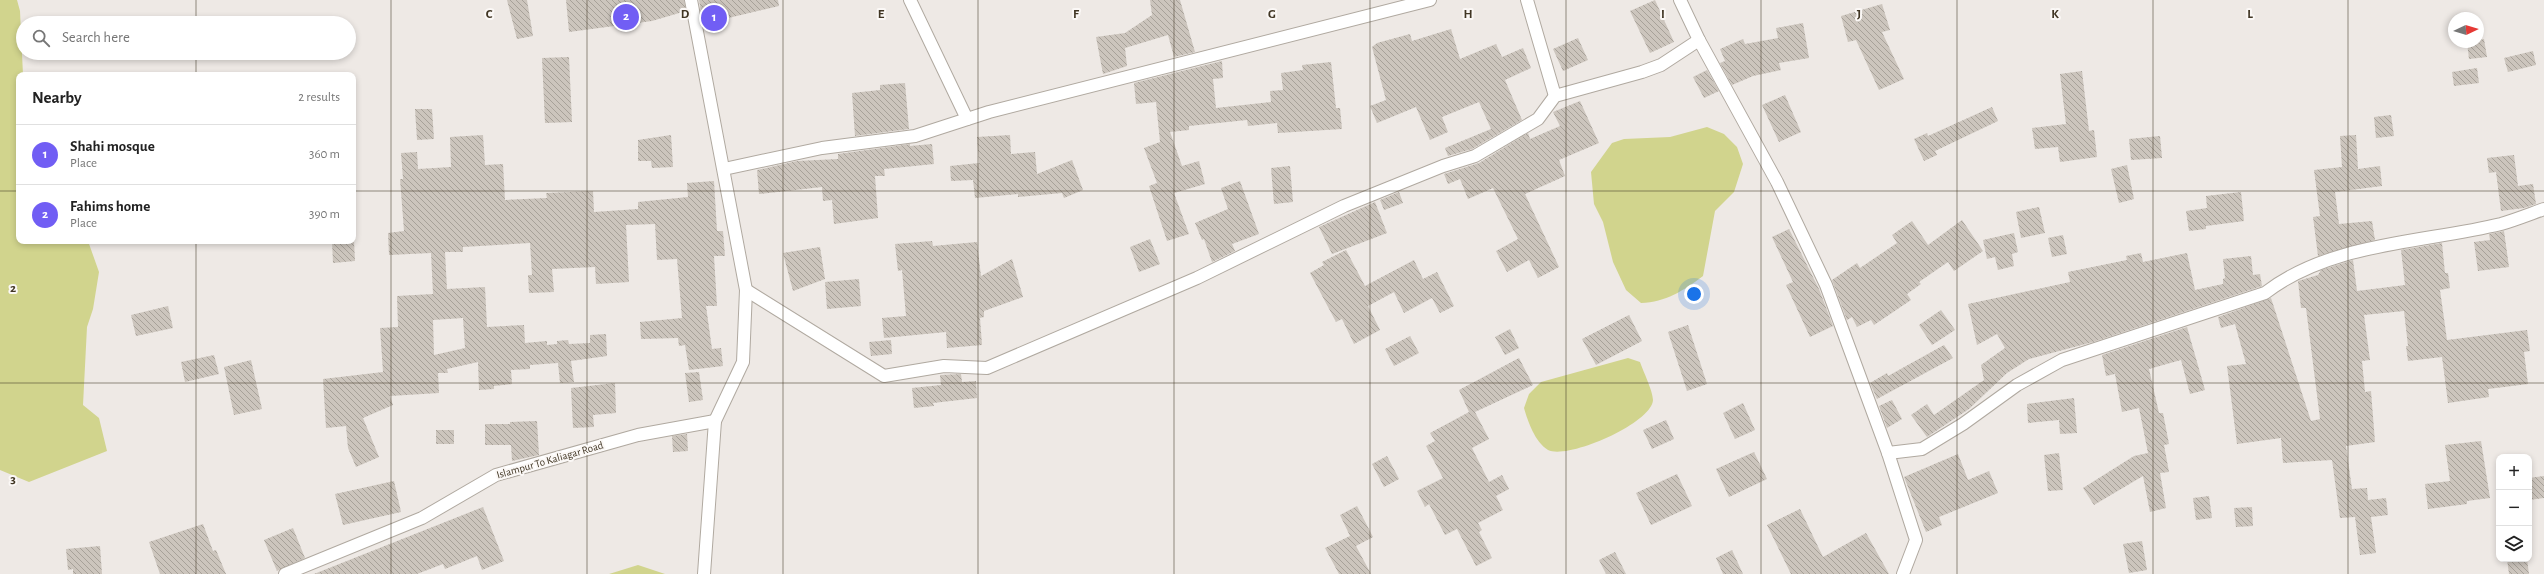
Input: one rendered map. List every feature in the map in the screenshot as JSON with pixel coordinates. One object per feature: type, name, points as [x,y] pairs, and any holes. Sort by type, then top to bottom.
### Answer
[{"type":"street","points":[[691,0],[746,290],[743,362],[715,421],[704,574]]},
{"type":"street","points":[[910,0],[967,119]]},
{"type":"street","points":[[724,168],[822,148],[915,136],[967,119],[1198,58],[1430,0]]},
{"type":"street","points":[[1527,0],[1555,96]]},
{"type":"street","points":[[1680,0],[1699,40],[1777,182],[1826,285],[1888,453],[1916,540],[1903,574]]},
{"type":"street","points":[[746,290],[884,376],[944,366],[987,368],[1197,278],[1344,206],[1443,166],[1475,156],[1538,118],[1555,96],[1642,72],[1661,64],[1699,40]]},
{"type":"street","points":[[1888,453],[1922,449],[1963,424],[2017,385],[2062,360],[2265,293],[2285,278],[2343,256],[2416,239],[2501,224],[2544,209]]},
{"type":"street","name":"Islampur To Kaliagar Road","points":[[286,574],[422,518],[496,475],[638,435],[715,421]]},
{"type":"shaded area","points":[[0,0],[17,0],[20,16],[16,16],[16,60],[22,60],[23,72],[16,72],[16,244],[89,244],[99,272],[93,309],[87,327],[83,405],[99,418],[107,451],[29,482],[0,470]]},
{"type":"shaded area","points":[[1707,127],[1724,134],[1737,147],[1743,164],[1734,192],[1715,211],[1703,276],[1674,295],[1641,303],[1626,290],[1613,262],[1603,222],[1594,204],[1591,172],[1612,143],[1624,139],[1670,137]]},
{"type":"shaded area","points":[[1628,358],[1640,362],[1653,396],[1649,409],[1639,419],[1625,429],[1608,437],[1590,445],[1573,450],[1558,452],[1548,450],[1539,442],[1524,408],[1529,394],[1541,382]]},
{"type":"shaded area","points":[[638,565],[665,574],[609,574]]},
{"type":"building","points":[[507,0],[527,0],[533,36],[517,39]]},
{"type":"building","points":[[566,0],[684,0],[686,11],[652,21],[569,32]]},
{"type":"building","points":[[699,0],[778,0],[779,6],[703,24]]},
{"type":"building","points":[[1150,0],[1180,0],[1195,52],[1174,57],[1168,35],[1125,48],[1127,66],[1103,74],[1096,37],[1125,33],[1152,15]]},
{"type":"building","points":[[1655,0],[1674,42],[1650,53],[1630,11]]},
{"type":"building","points":[[1882,4],[1890,30],[1882,32],[1904,79],[1879,90],[1856,40],[1848,42],[1841,16]]},
{"type":"building","points":[[1803,23],[1809,58],[1779,63],[1781,70],[1753,76],[1732,85],[1720,63],[1725,61],[1720,49],[1743,39],[1745,44],[1778,38],[1776,28]]},
{"type":"building","points":[[1451,29],[1460,59],[1496,44],[1502,57],[1523,48],[1531,68],[1505,80],[1522,120],[1472,149],[1448,156],[1445,148],[1491,129],[1479,102],[1442,117],[1448,132],[1430,140],[1416,107],[1377,123],[1370,106],[1386,100],[1372,47],[1377,43],[1410,34],[1412,41]]},
{"type":"building","points":[[1578,38],[1588,60],[1563,71],[1553,49]]},
{"type":"building","points":[[2484,39],[2487,57],[2469,59],[2468,48],[2484,48]]},
{"type":"building","points":[[2533,51],[2536,65],[2508,72],[2504,58]]},
{"type":"building","points":[[569,57],[572,122],[545,123],[542,58]]},
{"type":"building","points":[[1222,61],[1223,78],[1213,79],[1216,108],[1271,102],[1270,91],[1283,90],[1281,73],[1303,70],[1302,65],[1331,62],[1336,108],[1340,108],[1342,129],[1278,133],[1277,123],[1248,126],[1247,120],[1189,126],[1189,130],[1170,132],[1182,166],[1199,161],[1205,184],[1174,193],[1189,234],[1167,241],[1149,186],[1157,183],[1144,148],[1160,142],[1156,102],[1136,104],[1134,83]]},
{"type":"building","points":[[2477,68],[2479,83],[2454,86],[2452,72]]},
{"type":"building","points":[[1707,70],[1719,91],[1704,98],[1693,77]]},
{"type":"building","points":[[2082,71],[2089,131],[2094,130],[2097,157],[2060,162],[2058,147],[2035,149],[2032,128],[2066,124],[2060,74]]},
{"type":"building","points":[[905,83],[909,129],[855,136],[852,93],[880,90],[880,85]]},
{"type":"building","points":[[1785,95],[1801,132],[1779,142],[1762,105]]},
{"type":"building","points":[[1580,101],[1599,143],[1559,160],[1565,176],[1525,194],[1559,267],[1538,278],[1529,260],[1507,272],[1496,251],[1518,239],[1493,188],[1468,199],[1460,179],[1448,184],[1444,174],[1479,163],[1528,133],[1530,139],[1560,126],[1553,112]]},
{"type":"building","points":[[1992,107],[1998,121],[1935,151],[1937,155],[1924,161],[1914,139],[1927,133],[1928,136]]},
{"type":"building","points":[[415,109],[432,109],[434,139],[417,140]]},
{"type":"building","points":[[2391,115],[2394,136],[2376,138],[2374,117]]},
{"type":"building","points":[[483,135],[485,165],[503,164],[505,200],[547,198],[546,193],[593,191],[594,212],[638,209],[638,202],[688,197],[687,183],[714,181],[717,231],[723,231],[725,256],[714,256],[717,306],[706,306],[712,349],[721,348],[723,366],[689,370],[685,345],[679,346],[678,338],[641,339],[640,322],[682,318],[677,259],[657,260],[655,224],[626,225],[629,282],[596,284],[595,267],[552,269],[554,292],[529,293],[528,275],[532,275],[530,243],[463,247],[463,252],[445,252],[447,289],[485,287],[487,327],[524,325],[525,343],[547,341],[547,345],[557,344],[557,341],[568,340],[569,344],[590,343],[590,335],[606,334],[607,356],[571,361],[574,382],[560,383],[558,363],[530,365],[530,369],[511,370],[512,384],[494,386],[494,389],[479,390],[478,362],[447,369],[448,373],[438,373],[439,393],[390,396],[393,405],[363,418],[379,457],[356,467],[348,448],[346,426],[326,428],[323,379],[383,372],[380,328],[398,327],[397,296],[433,294],[431,253],[389,255],[388,233],[404,231],[400,179],[403,179],[401,153],[417,152],[418,169],[451,167],[450,137]],"holes":[[[463,318],[465,348],[434,355],[433,320]]]},
{"type":"building","points":[[671,135],[673,167],[652,168],[651,161],[638,161],[638,140]]},
{"type":"building","points":[[1010,135],[1011,154],[1035,152],[1037,174],[1072,160],[1083,190],[1064,198],[1062,193],[1018,197],[1018,194],[975,198],[973,180],[951,181],[950,166],[979,163],[977,137]]},
{"type":"building","points":[[2356,135],[2358,169],[2380,166],[2382,186],[2335,192],[2339,224],[2372,221],[2375,240],[2318,256],[2313,217],[2320,216],[2314,170],[2342,167],[2340,136]]},
{"type":"building","points":[[2160,136],[2162,158],[2131,160],[2129,139]]},
{"type":"building","points":[[910,144],[910,146],[932,144],[934,164],[884,169],[885,176],[875,176],[878,218],[834,224],[832,200],[823,201],[822,187],[759,194],[757,170],[797,161],[838,159],[838,154]]},
{"type":"building","points":[[2514,155],[2518,186],[2533,184],[2536,204],[2524,208],[2501,211],[2496,172],[2489,173],[2487,158]]},
{"type":"building","points":[[2127,165],[2134,199],[2119,203],[2111,169]]},
{"type":"building","points":[[1290,166],[1293,202],[1274,204],[1271,168]]},
{"type":"building","points":[[1240,181],[1259,234],[1232,244],[1235,251],[1212,262],[1204,239],[1202,240],[1195,223],[1228,209],[1221,188]]},
{"type":"building","points":[[1399,192],[1403,203],[1384,210],[1380,200]]},
{"type":"building","points":[[2241,192],[2244,221],[2206,226],[2206,229],[2189,231],[2186,211],[2207,208],[2206,196]]},
{"type":"building","points":[[1375,202],[1387,233],[1332,254],[1319,227]]},
{"type":"building","points":[[2039,207],[2045,233],[2021,238],[2016,212]]},
{"type":"building","points":[[1962,220],[1983,251],[1954,271],[1948,262],[1919,282],[1921,284],[1907,294],[1911,300],[1874,325],[1871,320],[1857,327],[1852,317],[1847,320],[1832,280],[1857,263],[1860,268],[1897,243],[1892,235],[1912,221],[1928,245]]},
{"type":"building","points":[[1789,229],[1819,289],[1833,326],[1810,337],[1786,285],[1793,282],[1772,237]]},
{"type":"building","points":[[2504,231],[2509,267],[2478,271],[2474,242],[2490,240],[2489,234]]},
{"type":"building","points":[[2014,233],[2018,252],[2012,254],[2014,266],[1998,270],[1995,257],[1987,259],[1983,240]]},
{"type":"building","points":[[2063,235],[2067,254],[2052,257],[2048,238]]},
{"type":"building","points":[[1150,239],[1160,264],[1139,272],[1130,247]]},
{"type":"building","points":[[932,241],[933,246],[977,242],[981,276],[1012,259],[1023,297],[984,311],[984,317],[980,318],[982,345],[947,348],[946,332],[884,338],[882,318],[906,316],[902,270],[898,271],[895,244]]},
{"type":"building","points":[[2442,243],[2445,273],[2448,273],[2450,288],[2440,290],[2447,340],[2527,330],[2530,351],[2524,352],[2528,384],[2488,389],[2489,397],[2448,403],[2442,357],[2408,361],[2404,311],[2364,315],[2370,360],[2362,361],[2365,392],[2371,391],[2375,442],[2346,446],[2352,489],[2367,488],[2368,500],[2386,498],[2388,515],[2371,517],[2376,553],[2360,555],[2355,517],[2340,518],[2332,460],[2283,463],[2281,438],[2237,444],[2227,366],[2246,364],[2235,324],[2221,328],[2218,317],[2271,298],[2311,421],[2320,419],[2306,308],[2301,308],[2298,281],[2318,275],[2321,270],[2353,260],[2357,291],[2405,285],[2401,250]]},
{"type":"building","points":[[332,244],[354,244],[355,261],[333,263]]},
{"type":"building","points":[[820,247],[825,279],[793,291],[783,253]]},
{"type":"building","points":[[1346,250],[1365,286],[1414,260],[1423,279],[1437,272],[1454,306],[1440,313],[1432,298],[1404,313],[1394,292],[1368,306],[1380,330],[1354,344],[1342,319],[1336,322],[1310,273],[1324,265],[1322,262]]},
{"type":"building","points":[[2141,253],[2143,262],[2187,253],[2195,290],[2223,284],[2223,279],[2225,278],[2223,259],[2251,256],[2253,275],[2260,274],[2262,286],[2093,342],[2029,359],[2007,373],[1969,409],[1927,437],[1911,415],[1927,404],[1934,415],[1984,380],[1981,365],[2005,348],[1997,334],[1977,345],[1968,304],[2070,282],[2068,272],[2127,260],[2126,256]]},
{"type":"building","points":[[859,279],[861,306],[827,309],[825,282]]},
{"type":"building","points":[[168,306],[173,328],[136,336],[131,315]]},
{"type":"building","points":[[1941,310],[1955,330],[1932,345],[1919,325]]},
{"type":"building","points":[[1629,315],[1642,341],[1596,365],[1582,339]]},
{"type":"building","points":[[1688,325],[1707,384],[1687,391],[1668,332]]},
{"type":"building","points":[[2187,327],[2205,390],[2190,394],[2181,360],[2149,369],[2159,413],[2163,413],[2169,444],[2164,445],[2169,472],[2160,473],[2166,508],[2150,512],[2143,476],[2094,505],[2083,488],[2134,456],[2148,453],[2139,408],[2122,412],[2115,374],[2106,376],[2102,355]]},
{"type":"building","points":[[1510,329],[1519,348],[1505,355],[1495,337]]},
{"type":"building","points":[[1410,336],[1419,353],[1394,366],[1385,349]]},
{"type":"building","points":[[891,340],[892,354],[871,356],[869,342]]},
{"type":"building","points":[[1944,345],[1953,358],[1877,399],[1870,383],[1887,373],[1888,376]]},
{"type":"building","points":[[214,355],[219,374],[185,382],[181,362]]},
{"type":"building","points":[[1519,358],[1533,385],[1475,412],[1489,439],[1472,448],[1489,482],[1502,475],[1509,489],[1496,496],[1503,510],[1478,523],[1482,530],[1479,532],[1492,558],[1476,566],[1457,529],[1445,535],[1429,504],[1425,507],[1417,491],[1443,478],[1426,446],[1435,441],[1430,433],[1469,412],[1459,390]]},
{"type":"building","points":[[251,360],[262,409],[234,415],[224,367]]},
{"type":"building","points":[[699,372],[703,400],[689,402],[685,373]]},
{"type":"building","points":[[961,374],[962,382],[976,381],[977,398],[933,403],[934,406],[914,408],[912,388],[941,385],[940,375]]},
{"type":"building","points":[[615,383],[616,413],[593,415],[594,427],[573,428],[571,388]]},
{"type":"building","points":[[2074,398],[2077,433],[2060,434],[2059,420],[2028,423],[2027,404]]},
{"type":"building","points":[[1892,400],[1902,419],[1887,428],[1879,406]]},
{"type":"building","points":[[1743,403],[1755,430],[1735,439],[1723,413]]},
{"type":"building","points":[[1666,420],[1674,439],[1652,449],[1643,430]]},
{"type":"building","points":[[537,421],[539,455],[512,461],[511,445],[485,445],[485,424],[510,424],[510,422]]},
{"type":"building","points":[[436,430],[454,430],[454,444],[436,444]]},
{"type":"building","points":[[687,434],[688,451],[673,452],[672,436]]},
{"type":"building","points":[[2481,441],[2490,498],[2467,501],[2467,504],[2428,509],[2425,484],[2450,481],[2445,445]]},
{"type":"building","points":[[1754,452],[1767,479],[1729,497],[1716,469]]},
{"type":"building","points":[[2059,453],[2063,490],[2048,491],[2044,455]]},
{"type":"building","points":[[1958,454],[1968,480],[1989,471],[1998,493],[1939,517],[1942,525],[1926,532],[1904,477]]},
{"type":"building","points":[[1387,456],[1399,479],[1384,487],[1372,464]]},
{"type":"building","points":[[1677,474],[1692,506],[1651,525],[1636,493]]},
{"type":"building","points":[[2544,476],[2544,498],[2532,500],[2532,478]]},
{"type":"building","points":[[394,481],[401,512],[343,525],[335,494]]},
{"type":"building","points":[[2209,496],[2212,518],[2196,520],[2193,498]]},
{"type":"building","points":[[1357,506],[1373,537],[1356,546],[1371,574],[1339,574],[1325,548],[1350,536],[1340,515]]},
{"type":"building","points":[[483,507],[504,561],[482,570],[477,556],[445,569],[443,564],[417,574],[314,574]]},
{"type":"building","points":[[2252,507],[2253,526],[2236,527],[2234,508]]},
{"type":"building","points":[[1800,509],[1823,557],[1866,533],[1889,574],[1791,574],[1767,525]]},
{"type":"building","points":[[203,524],[213,551],[216,550],[226,574],[160,574],[149,542]]},
{"type":"building","points":[[293,528],[305,558],[277,571],[264,540]]},
{"type":"building","points":[[2142,541],[2147,570],[2129,573],[2123,544]]},
{"type":"building","points":[[100,546],[102,574],[73,574],[73,569],[68,570],[66,549]]},
{"type":"building","points":[[1732,550],[1743,574],[1723,574],[1716,558]]},
{"type":"building","points":[[1615,552],[1626,574],[1606,574],[1599,560]]},
{"type":"building","points":[[2507,562],[2527,562],[2529,574],[2509,574]]},
{"type":"place","name":"Fahims home","points":[[626,17]]},
{"type":"place","name":"Shahi mosque","points":[[714,18]]}]
